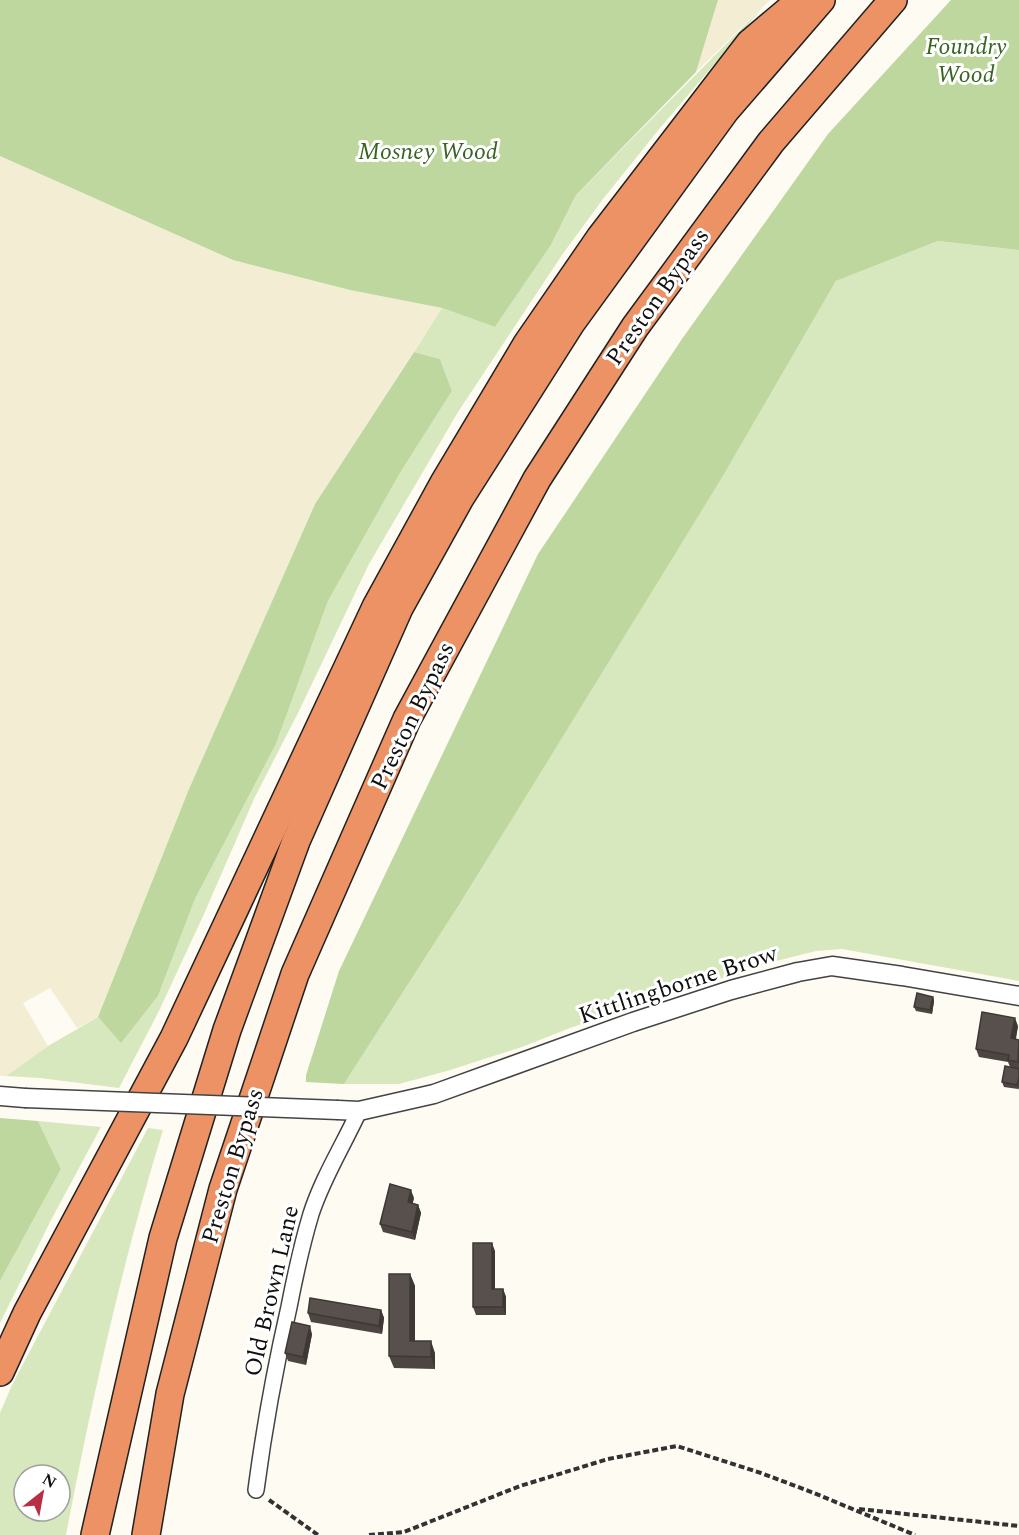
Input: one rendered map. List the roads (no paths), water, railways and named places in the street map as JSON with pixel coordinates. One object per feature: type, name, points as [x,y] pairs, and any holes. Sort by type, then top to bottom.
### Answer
[{"type":"highway","points":[[0,1372],[27,1313],[174,1038],[376,606],[444,483],[527,344],[600,238],[750,43],[801,0]]},
{"type":"highway","name":"Preston Bypass","points":[[95,1535],[163,1238],[227,1030],[296,841],[399,608],[460,498],[571,323],[725,111],[821,0]]},
{"type":"highway","name":"Preston Bypass","points":[[146,1535],[170,1394],[224,1189],[295,974],[407,719],[537,479],[635,327],[771,142],[893,0]]},
{"type":"highway","points":[[152,1535],[156,1469]]},
{"type":"street","name":"Kittlingborne Brow","points":[[0,1096],[359,1111],[434,1094],[633,1022],[732,990],[798,972],[832,966],[1019,996]]},
{"type":"street","name":"Old Brown Lane","points":[[256,1490],[274,1372],[311,1213],[326,1175],[359,1111]]},
{"type":"park label","name":"Foundry Wood","points":[[966,61]]},
{"type":"park label","name":"Mosney Wood","points":[[428,152]]}]
